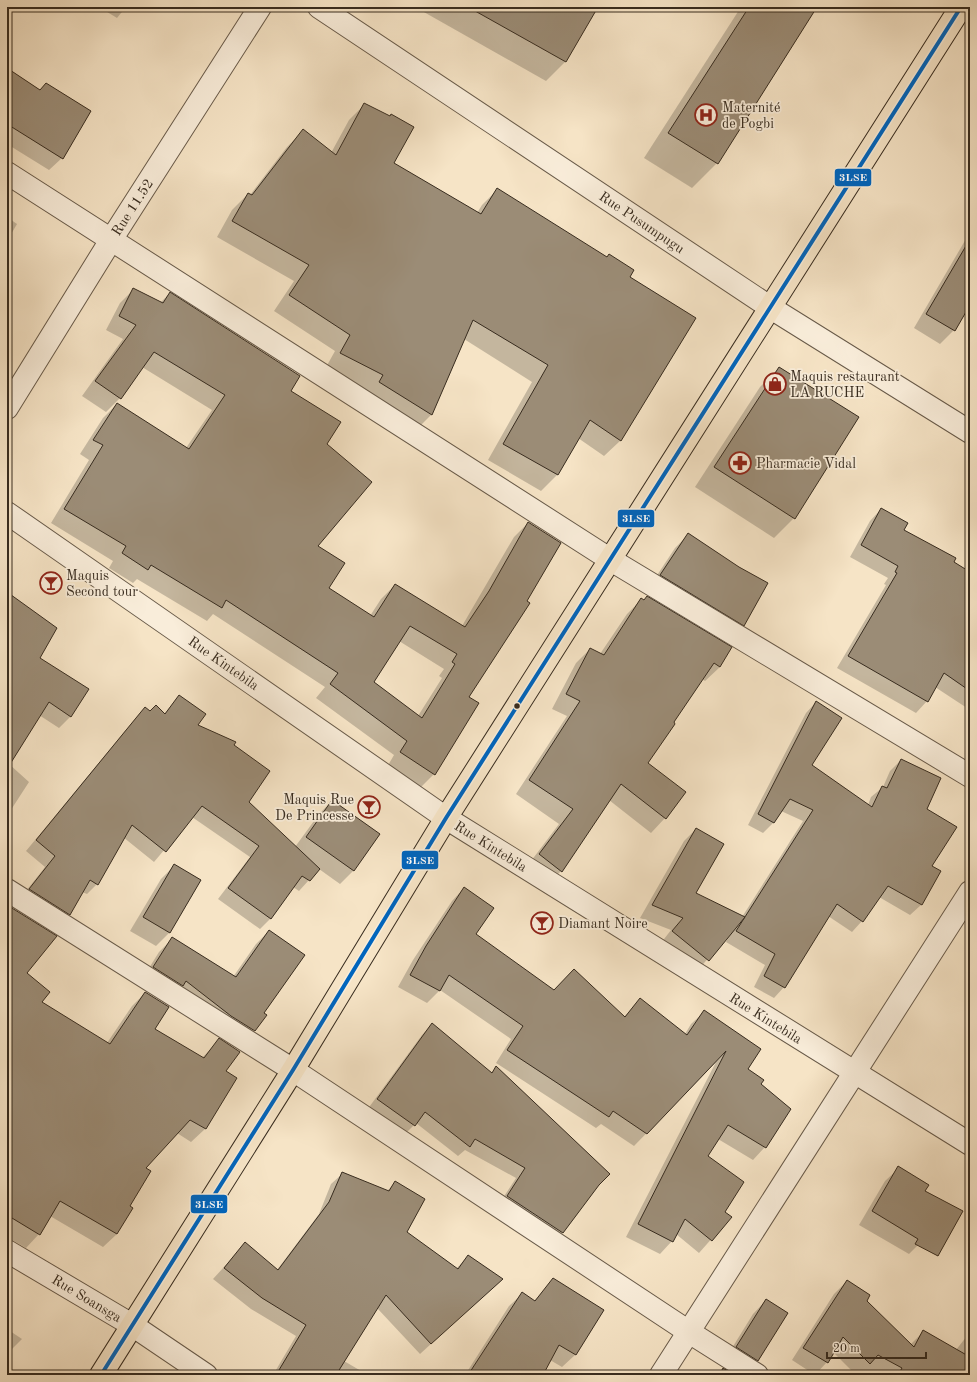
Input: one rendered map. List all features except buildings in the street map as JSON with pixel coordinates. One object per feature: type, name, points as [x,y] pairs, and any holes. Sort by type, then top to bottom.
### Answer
[{"type":"main road","points":[[101,1375],[293,1070],[446,818],[961,7]]},
{"type":"street","name":"Rue 11.52","points":[[7,408],[111,240],[260,7]]},
{"type":"street","name":"Rue Pusumpugu","points":[[319,7],[771,308],[970,432]]},
{"type":"street","points":[[7,173],[611,560],[970,776]]},
{"type":"street","name":"Rue Kintebila","points":[[7,513],[446,818],[970,1144]]},
{"type":"street","points":[[7,890],[293,1070],[689,1332],[758,1375]]},
{"type":"street","points":[[661,1375],[970,892]]},
{"type":"street","name":"Rue Soansga","points":[[7,1251],[132,1325],[206,1375]]},
{"type":"transit line","name":"3LSE","points":[[101,1375],[293,1070],[446,818],[961,7]]},
{"type":"place","name":"Maternité de Pogbi","points":[[706,115]]},
{"type":"place","name":"Maquis restaurant LA RUCHE","points":[[775,384]]},
{"type":"place","name":"Pharmacie Vidal","points":[[740,463]]},
{"type":"place","name":"Maquis Second tour","points":[[51,583]]},
{"type":"place","name":"Maquis Rue De Princesse","points":[[369,807]]},
{"type":"place","name":"Diamant Noire","points":[[542,923]]}]
